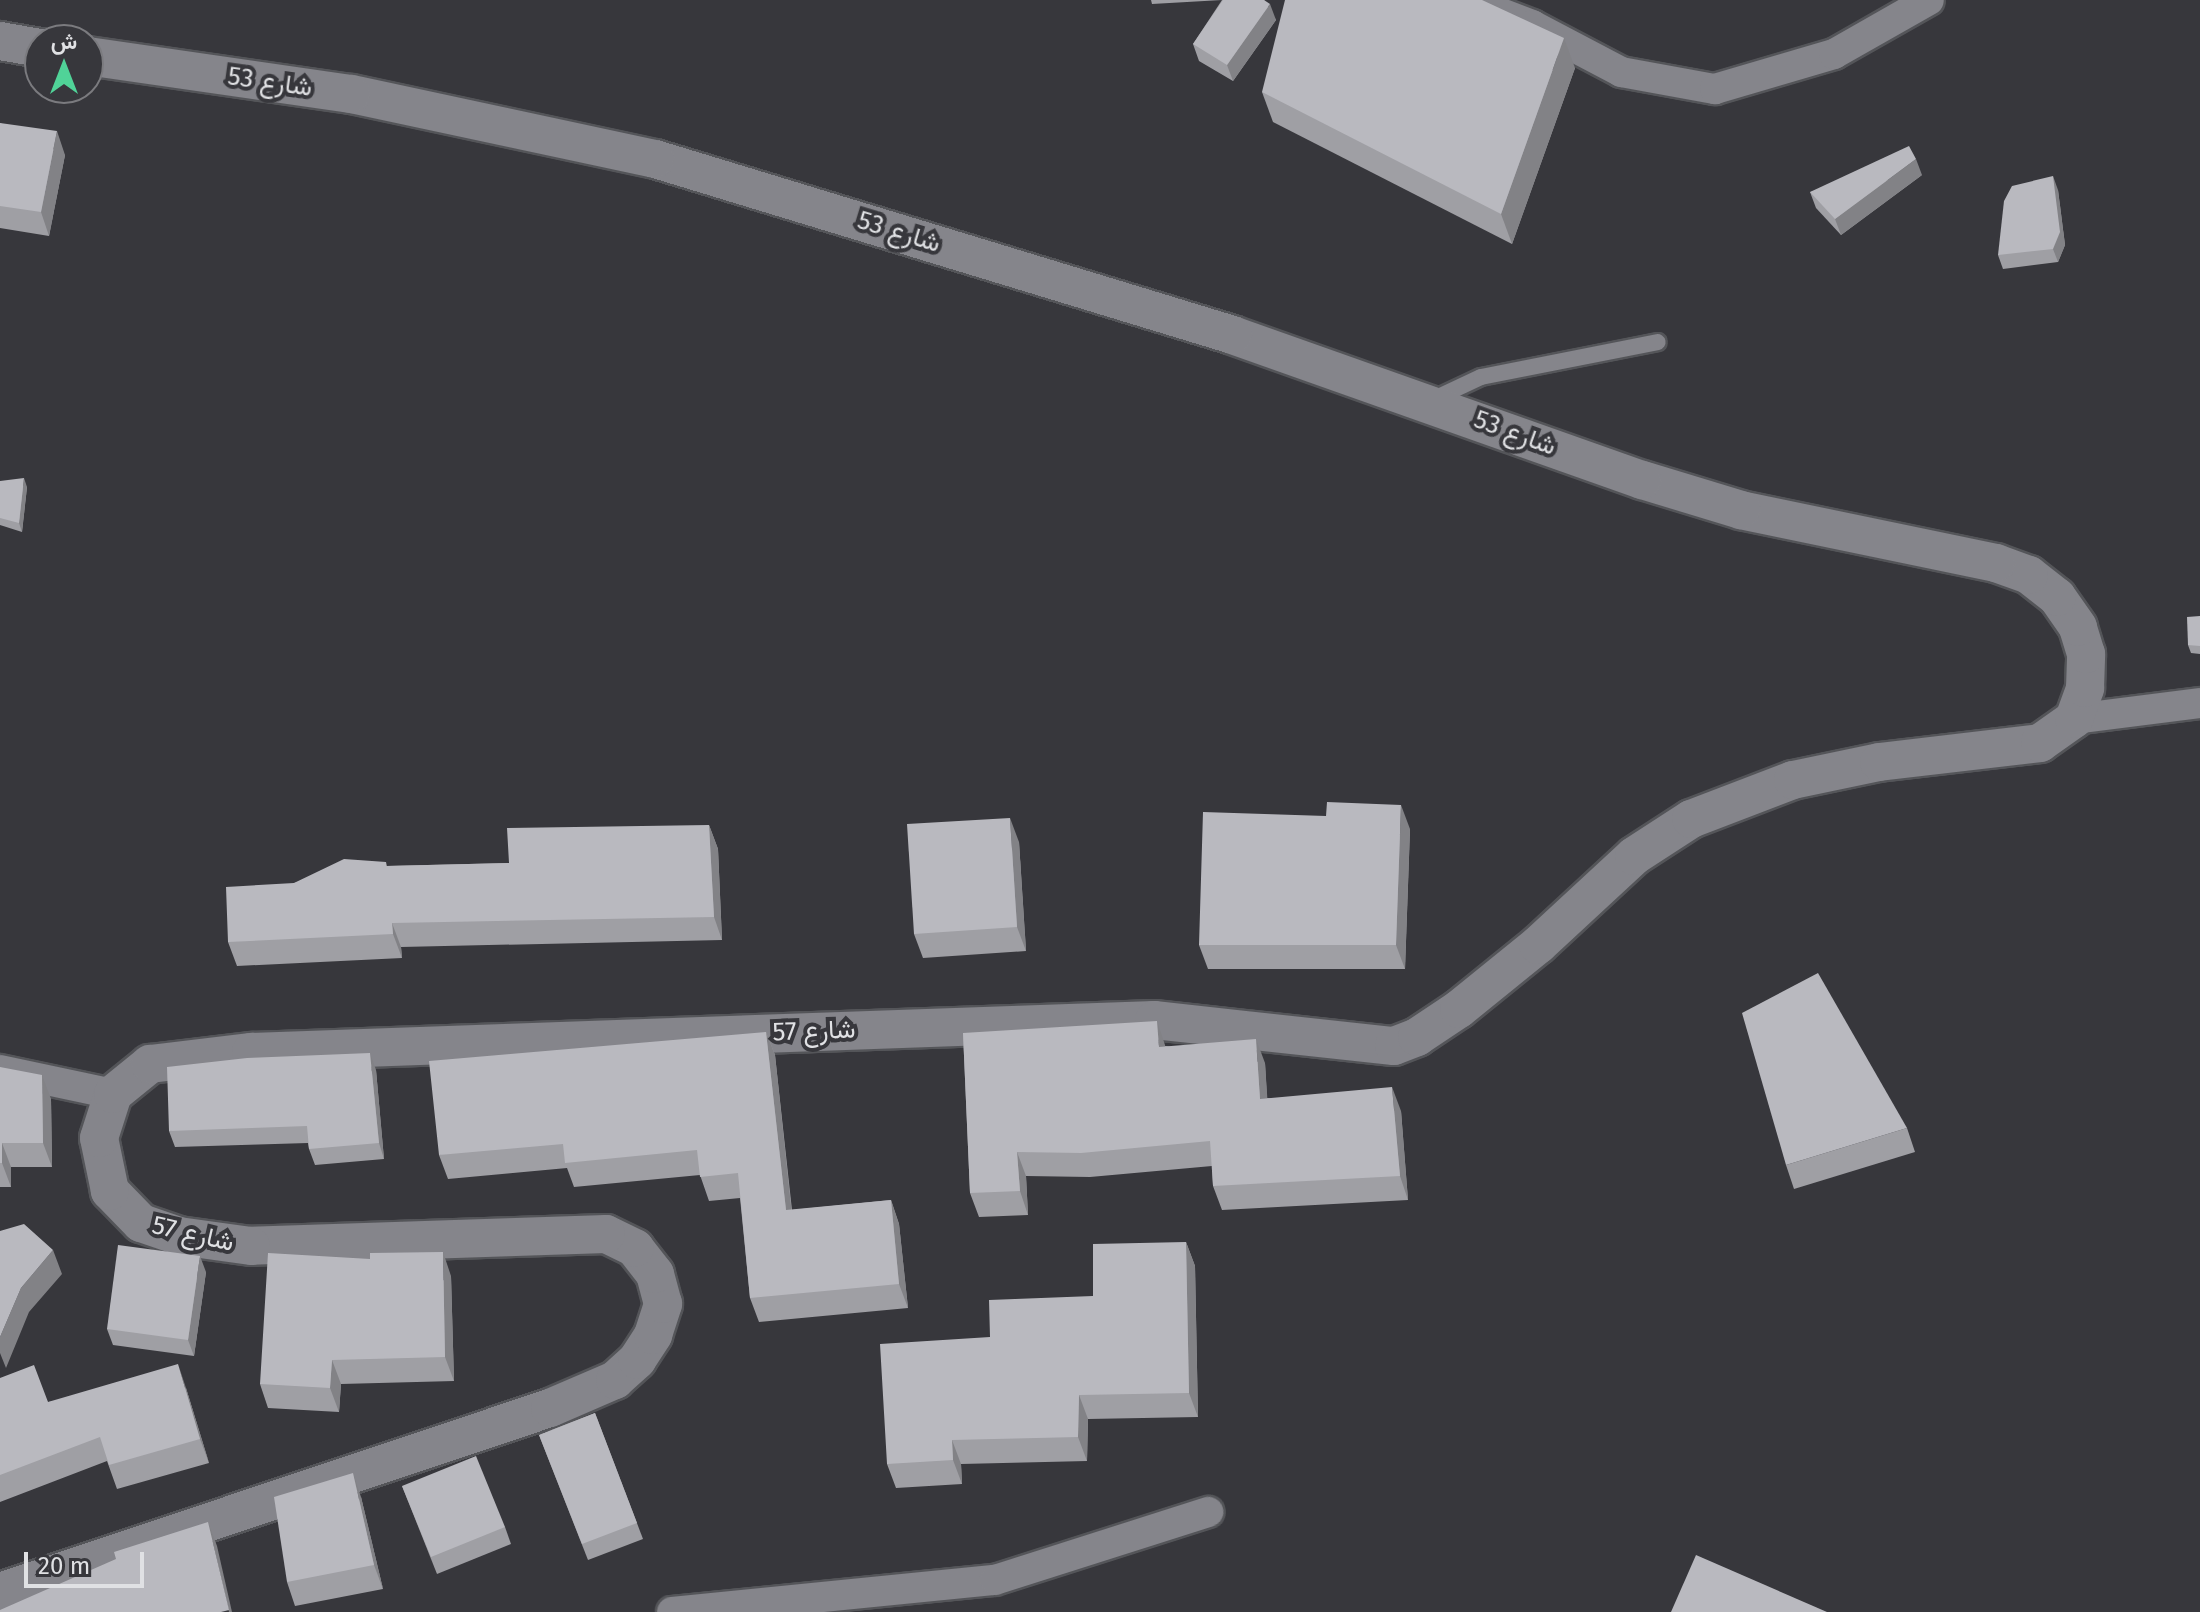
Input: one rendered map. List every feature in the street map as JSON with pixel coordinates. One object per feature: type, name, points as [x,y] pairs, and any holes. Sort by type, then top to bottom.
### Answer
[{"type":"street","points":[[1467,0],[1532,25],[1621,72],[1715,89],[1834,54],[1929,0]]},
{"type":"street","points":[[0,41],[24,45]]},
{"type":"street","name":"شارع 53","points":[[104,58],[351,94],[655,159],[1219,330],[1642,480],[1741,510],[1938,547],[2029,575],[2057,597],[2078,627],[2086,654],[2085,688],[2074,719]]},
{"type":"street","points":[[2074,719],[2200,703]]},
{"type":"street","name":"شارع 57","points":[[0,1592],[550,1408],[615,1380],[637,1360],[653,1335],[663,1304],[655,1274],[635,1248],[606,1234],[251,1246],[179,1236],[141,1223],[110,1191],[101,1165],[99,1138],[113,1094],[150,1064],[181,1057],[847,1029],[1154,1020],[1394,1046],[1417,1037],[1459,1009],[1538,945],[1634,856],[1691,819],[1793,780],[1879,762],[2040,743],[2074,719]]},
{"type":"street","points":[[0,1070],[113,1094]]},
{"type":"street","points":[[672,1612],[995,1580],[1208,1512]]},
{"type":"lane","points":[[1428,402],[1481,377],[1658,342]]},
{"type":"building","points":[[1223,0],[1264,0],[1270,4],[1227,65],[1193,44]]},
{"type":"building","points":[[1285,0],[1482,0],[1564,38],[1501,214],[1262,92]]},
{"type":"building","points":[[0,123],[57,131],[41,212],[0,206]]},
{"type":"building","points":[[1909,146],[1916,159],[1835,219],[1810,192]]},
{"type":"building","points":[[2053,176],[2060,232],[2053,249],[1998,255],[2004,201],[2012,186]]},
{"type":"building","points":[[24,478],[19,523],[0,518],[0,481]]},
{"type":"building","points":[[2200,616],[2200,646],[2188,645],[2187,617]]},
{"type":"building","points":[[1327,802],[1401,805],[1396,945],[1199,945],[1203,812],[1326,816]]},
{"type":"building","points":[[1010,818],[1017,927],[914,934],[907,824]]},
{"type":"building","points":[[709,825],[714,917],[392,923],[393,934],[228,942],[226,887],[294,883],[344,859],[386,862],[386,866],[509,863],[507,828]]},
{"type":"building","points":[[1818,973],[1907,1128],[1786,1165],[1742,1013]]},
{"type":"building","points":[[1157,1021],[1159,1047],[1256,1039],[1260,1099],[1392,1087],[1400,1176],[1213,1186],[1210,1141],[1081,1153],[1017,1152],[1020,1191],[970,1193],[963,1033]]},
{"type":"building","points":[[766,1032],[786,1210],[891,1200],[899,1284],[750,1298],[738,1173],[700,1177],[697,1150],[565,1163],[563,1144],[439,1155],[429,1061]]},
{"type":"building","points":[[370,1053],[379,1143],[309,1149],[307,1126],[169,1131],[167,1067],[247,1058]]},
{"type":"building","points":[[0,1067],[42,1075],[43,1143],[2,1143],[2,1163],[0,1163]]},
{"type":"building","points":[[24,1224],[53,1250],[21,1288],[0,1337],[0,1231]]},
{"type":"building","points":[[1186,1242],[1189,1393],[1079,1395],[1078,1437],[952,1440],[953,1460],[887,1464],[880,1344],[990,1337],[989,1300],[1093,1296],[1093,1244]]},
{"type":"building","points":[[118,1245],[200,1256],[188,1340],[107,1329]]},
{"type":"building","points":[[443,1252],[445,1357],[332,1360],[330,1388],[260,1384],[268,1253],[370,1259],[370,1253]]},
{"type":"building","points":[[178,1364],[200,1439],[109,1465],[100,1437],[0,1475],[0,1378],[34,1365],[48,1402]]},
{"type":"building","points":[[595,1413],[637,1523],[582,1544],[539,1435]]},
{"type":"building","points":[[476,1456],[505,1527],[431,1557],[402,1486]]},
{"type":"building","points":[[353,1473],[374,1565],[287,1582],[274,1497]]},
{"type":"building","points":[[208,1522],[229,1610],[0,1612],[116,1559],[114,1552]]},
{"type":"building","points":[[1696,1555],[1827,1612],[1671,1612]]}]
